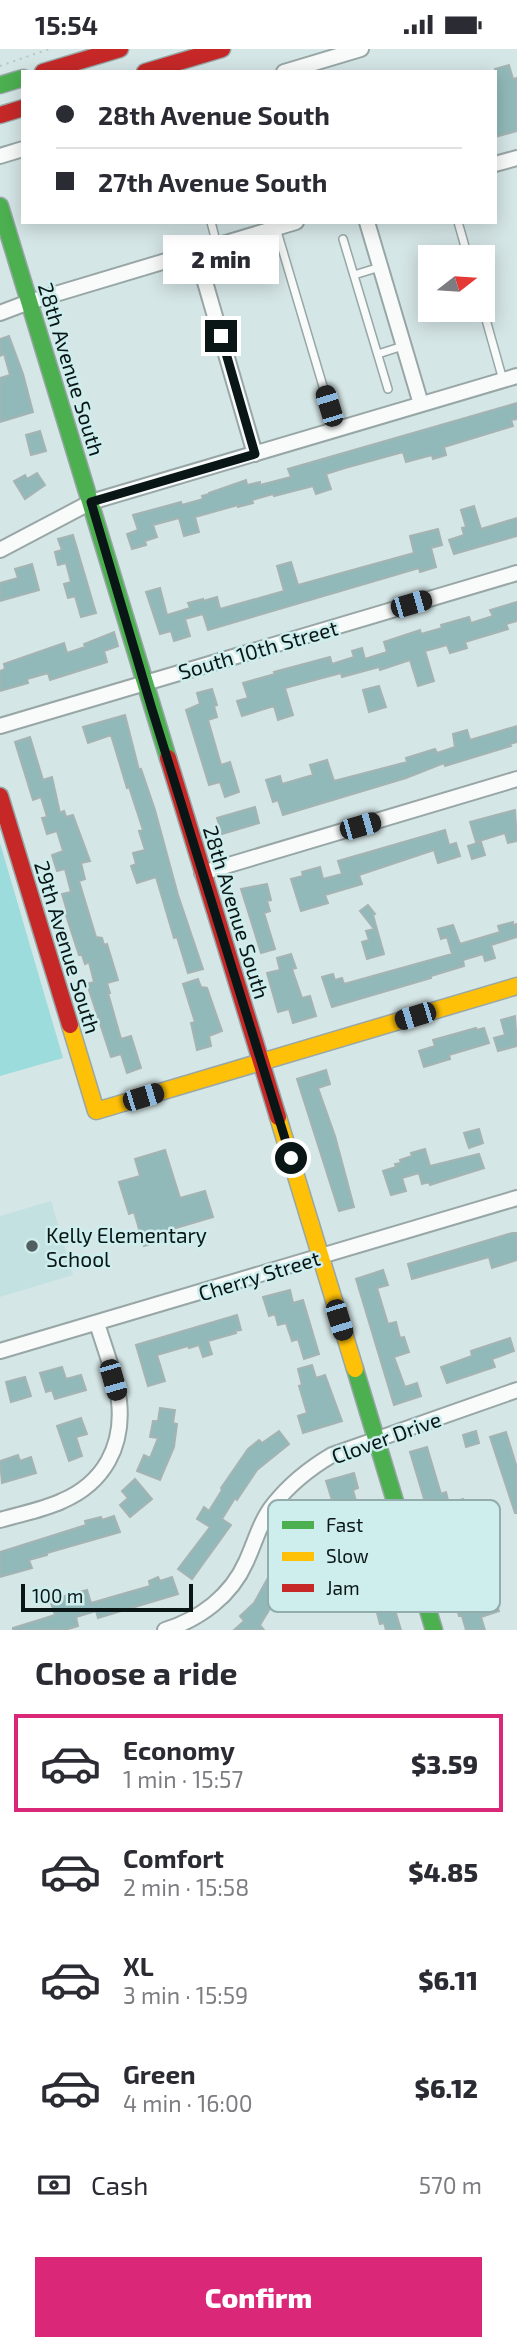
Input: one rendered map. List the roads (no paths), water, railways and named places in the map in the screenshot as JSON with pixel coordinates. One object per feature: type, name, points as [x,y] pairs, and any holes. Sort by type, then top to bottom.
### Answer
[{"type":"street","points":[[50,70],[120,49]]},
{"type":"street","points":[[152,70],[222,49]]},
{"type":"street","points":[[290,70],[361,49]]},
{"type":"street","points":[[0,85],[21,79]]},
{"type":"street","points":[[0,115],[21,109]]},
{"type":"street","points":[[0,156],[21,150]]},
{"type":"street","points":[[497,163],[517,158]]},
{"type":"street","name":"28th Avenue South","points":[[0,206],[394,1500]]},
{"type":"street","points":[[0,313],[289,224]]},
{"type":"street","points":[[369,224],[421,404]]},
{"type":"street","points":[[196,251],[255,454]]},
{"type":"street","points":[[0,550],[91,502],[510,378]]},
{"type":"street","name":"South 10th Street","points":[[0,726],[517,573]]},
{"type":"street","points":[[202,873],[517,779]]},
{"type":"street","name":"29th Avenue South","points":[[0,796],[96,1111],[262,1061]]},
{"type":"street","points":[[262,1061],[517,986]]},
{"type":"street","name":"Cherry Street","points":[[0,1351],[517,1198]]},
{"type":"street","points":[[0,1520],[62,1501],[88,1486],[110,1462],[118,1431],[119,1401],[97,1323]]},
{"type":"street","name":"Clover Drive","points":[[277,1500],[308,1469],[332,1455],[517,1390]]},
{"type":"street","name":"Clover Drive","points":[[165,1630],[198,1617],[223,1597],[245,1565],[268,1513]]},
{"type":"street","name":"28th Avenue South","points":[[428,1612],[434,1630]]},
{"type":"lane","points":[[212,224],[217,245]]},
{"type":"lane","points":[[459,224],[465,245]]},
{"type":"lane","points":[[276,228],[336,430]]},
{"type":"lane","points":[[342,239],[388,389]]},
{"type":"lane","points":[[354,275],[381,267]]},
{"type":"lane","points":[[488,322],[510,378]]},
{"type":"lane","points":[[378,354],[404,346]]},
{"type":"place","name":"Kelly Elementary School","points":[[32,1246]]}]
